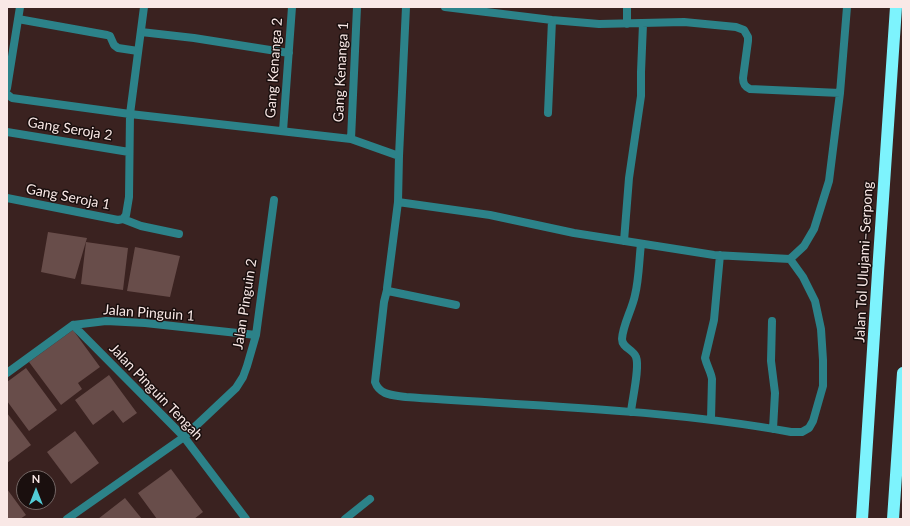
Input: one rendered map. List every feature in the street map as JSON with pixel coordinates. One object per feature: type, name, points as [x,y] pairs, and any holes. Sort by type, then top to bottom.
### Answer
[{"type":"highway","name":"Jalan Tol Ulujami–Serpong","points":[[862,519],[896,7]]},
{"type":"highway","points":[[893,519],[903,373]]},
{"type":"street","points":[[7,88],[20,7]]},
{"type":"street","points":[[123,219],[126,215],[128,197],[130,114],[144,7]]},
{"type":"street","name":"Gang Kenanga 2","points":[[283,131],[292,7]]},
{"type":"street","name":"Gang Kenanga 1","points":[[351,139],[357,7]]},
{"type":"street","points":[[406,7],[398,202],[387,290],[384,302],[376,382],[380,391],[387,394],[406,397],[631,412],[710,419],[791,432],[802,432],[809,428],[814,421],[823,386],[821,329],[815,301],[803,276],[790,258]]},
{"type":"street","points":[[445,7],[488,10],[552,20],[599,24],[684,22],[736,26],[744,30],[748,37],[743,83],[750,90],[840,93]]},
{"type":"street","points":[[627,7],[627,24]]},
{"type":"street","points":[[398,202],[490,215],[574,233],[642,244],[720,255],[790,258],[804,246],[814,229],[829,181],[840,93],[847,7]]},
{"type":"street","points":[[18,19],[107,35],[110,36],[114,45],[118,48],[138,51]]},
{"type":"street","points":[[548,113],[552,20]]},
{"type":"street","points":[[624,241],[629,178],[641,96],[643,24]]},
{"type":"street","points":[[141,32],[194,38],[289,53]]},
{"type":"street","points":[[8,95],[130,114],[351,139],[399,156]]},
{"type":"street","name":"Gang Seroja 2","points":[[7,132],[129,152]]},
{"type":"street","name":"Gang Seroja 1","points":[[7,198],[118,220],[123,219],[141,226],[179,234]]},
{"type":"street","name":"Jalan Pinguin 2","points":[[67,519],[184,437],[236,388],[243,377],[256,336],[274,200]]},
{"type":"street","points":[[631,412],[637,362],[634,353],[624,346],[622,341],[623,330],[636,293],[642,244]]},
{"type":"street","points":[[710,419],[712,379],[705,358],[714,320],[720,255]]},
{"type":"street","points":[[387,290],[389,292],[456,305]]},
{"type":"street","name":"Jalan Pinguin 1","points":[[7,373],[74,325],[106,321],[256,336]]},
{"type":"street","points":[[772,321],[771,361],[775,393],[773,429]]},
{"type":"street","name":"Jalan Pinguin Tengah","points":[[74,325],[184,437],[246,519]]},
{"type":"street","points":[[345,519],[370,499]]},
{"type":"building","points":[[48,232],[87,238],[75,279],[41,272]]},
{"type":"building","points":[[86,242],[128,248],[123,290],[81,284]]},
{"type":"building","points":[[135,247],[180,256],[170,297],[127,291]]},
{"type":"building","points":[[73,330],[100,367],[78,383],[82,389],[61,405],[29,362]]},
{"type":"building","points":[[26,368],[57,410],[29,431],[7,401],[7,382]]},
{"type":"building","points":[[109,375],[137,413],[123,423],[113,410],[93,425],[75,400]]},
{"type":"building","points":[[7,413],[31,445],[7,463]]},
{"type":"building","points":[[75,431],[99,463],[71,484],[47,452]]},
{"type":"building","points":[[171,469],[203,512],[194,519],[157,519],[138,493]]},
{"type":"building","points":[[7,489],[16,501],[16,510],[22,510],[26,515],[20,519],[7,519]]},
{"type":"building","points":[[125,498],[142,519],[98,519]]}]
